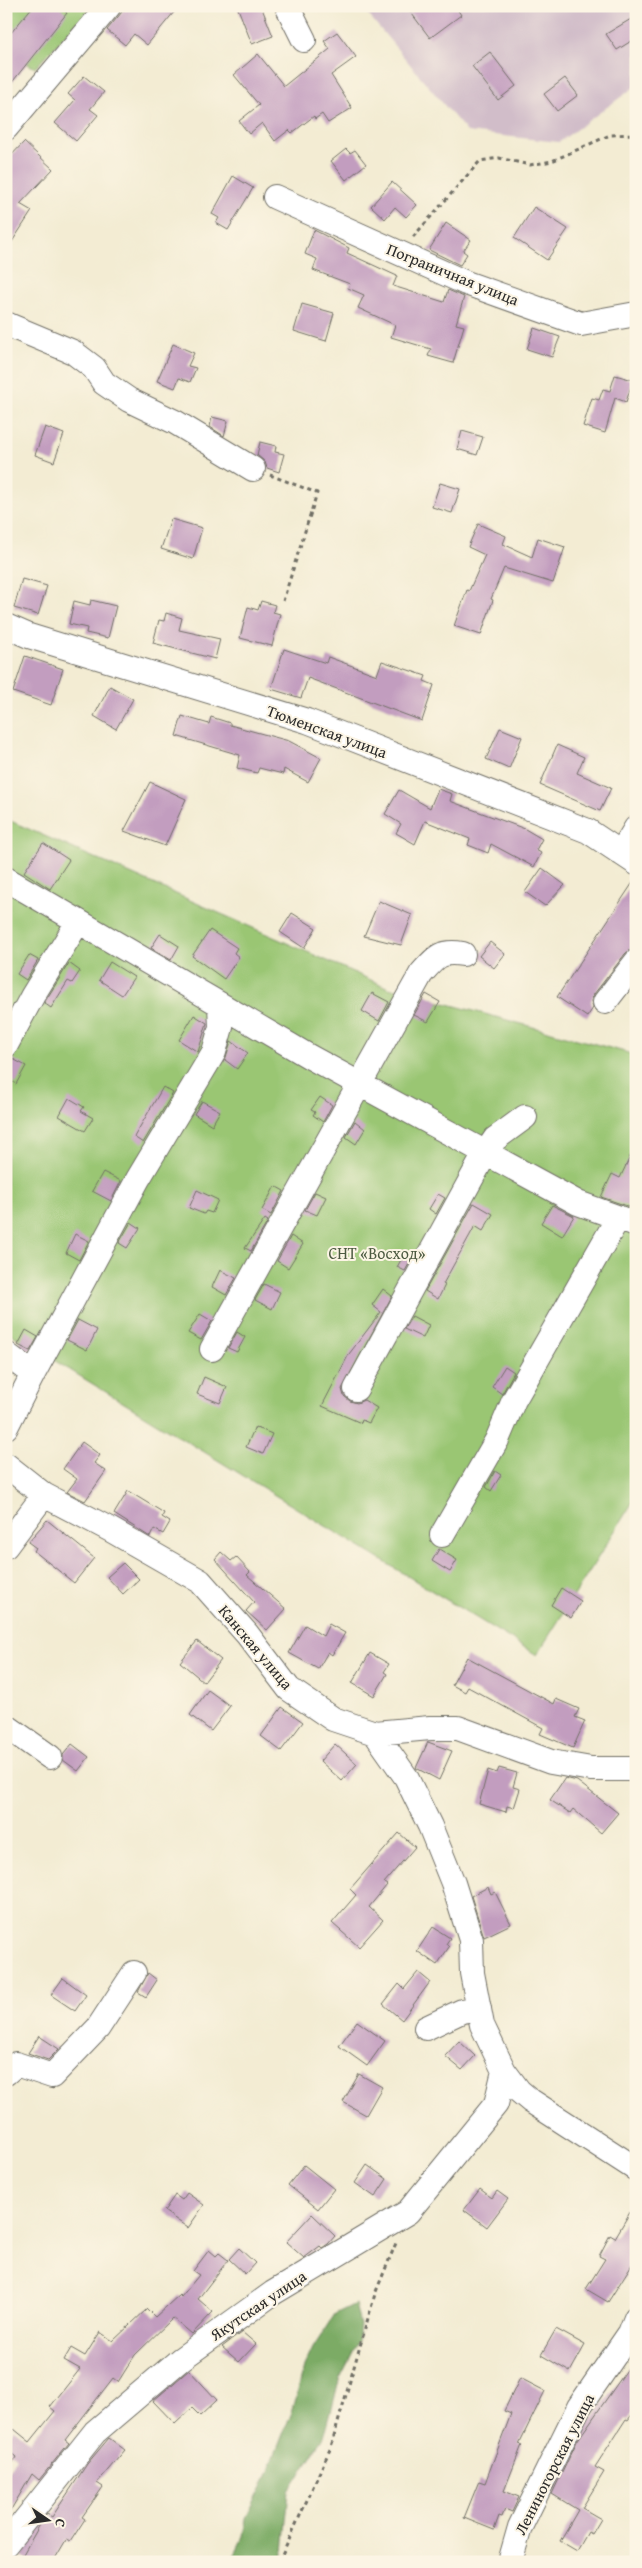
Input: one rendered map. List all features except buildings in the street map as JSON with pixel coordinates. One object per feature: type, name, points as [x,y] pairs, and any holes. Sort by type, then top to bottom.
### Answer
[{"type":"street","points":[[6,128],[109,6]]},
{"type":"street","points":[[287,6],[304,40]]},
{"type":"street","name":"Пограничная улица","points":[[275,198],[466,283],[581,324],[636,314]]},
{"type":"street","points":[[6,324],[73,352],[94,368],[104,383],[129,400],[175,422],[253,469]]},
{"type":"street","name":"Тюменская улица","points":[[6,626],[29,636],[307,722],[588,831],[628,858]]},
{"type":"street","points":[[628,858],[636,828]]},
{"type":"street","points":[[6,879],[220,1005],[361,1084],[578,1202],[627,1221],[514,1400],[497,1440],[442,1535]]},
{"type":"street","points":[[6,1045],[33,995],[78,922]]},
{"type":"street","points":[[212,1349],[421,974],[436,958],[448,951],[463,954]]},
{"type":"street","points":[[606,1002],[636,962]]},
{"type":"street","points":[[6,1427],[138,1179],[214,1052],[221,1027],[220,1005]]},
{"type":"street","points":[[356,1389],[486,1152],[495,1139],[525,1117]]},
{"type":"street","points":[[6,1354],[33,1374]]},
{"type":"street","name":"Канская улица","points":[[6,1465],[44,1495],[111,1530],[200,1581],[247,1634],[289,1689],[333,1719],[375,1733],[430,1728],[458,1728],[551,1762],[591,1769],[636,1769]]},
{"type":"street","points":[[6,1546],[44,1495]]},
{"type":"street","points":[[6,1726],[50,1757]]},
{"type":"street","points":[[375,1733],[406,1777],[430,1826],[453,1883],[472,1940],[472,1973],[482,2025],[504,2071],[519,2091],[531,2101],[636,2169]]},
{"type":"street","points":[[6,2073],[16,2064],[52,2076],[98,2028],[134,1973]]},
{"type":"street","points":[[426,2028],[462,2011],[479,2008]]},
{"type":"street","name":"Якутская улица","points":[[10,2529],[95,2432],[180,2358],[273,2293],[408,2212],[496,2104],[504,2071]]},
{"type":"street","name":"Лениногорская улица","points":[[510,2562],[520,2527],[579,2407],[634,2330]]},
{"type":"path","points":[[400,254],[480,161],[499,158],[530,165],[552,161],[610,134],[636,134]]},
{"type":"path","points":[[253,469],[317,493],[283,601]]},
{"type":"path","points":[[279,2562],[331,2446],[375,2294],[408,2212]]},
{"type":"shaded area","points":[[361,6],[636,6],[636,86],[559,142],[467,132]]},
{"type":"green space","points":[[6,6],[93,6],[35,68],[6,51]]},
{"type":"green space","name":"СНТ «Восход»","points":[[6,819],[389,988],[636,1055],[636,1497],[537,1655],[6,1331]]},
{"type":"green space","points":[[355,2304],[360,2325],[358,2343],[340,2378],[324,2437],[289,2491],[282,2562],[231,2562],[243,2537],[246,2518],[265,2480],[294,2406],[304,2367],[313,2348],[335,2314]]}]
